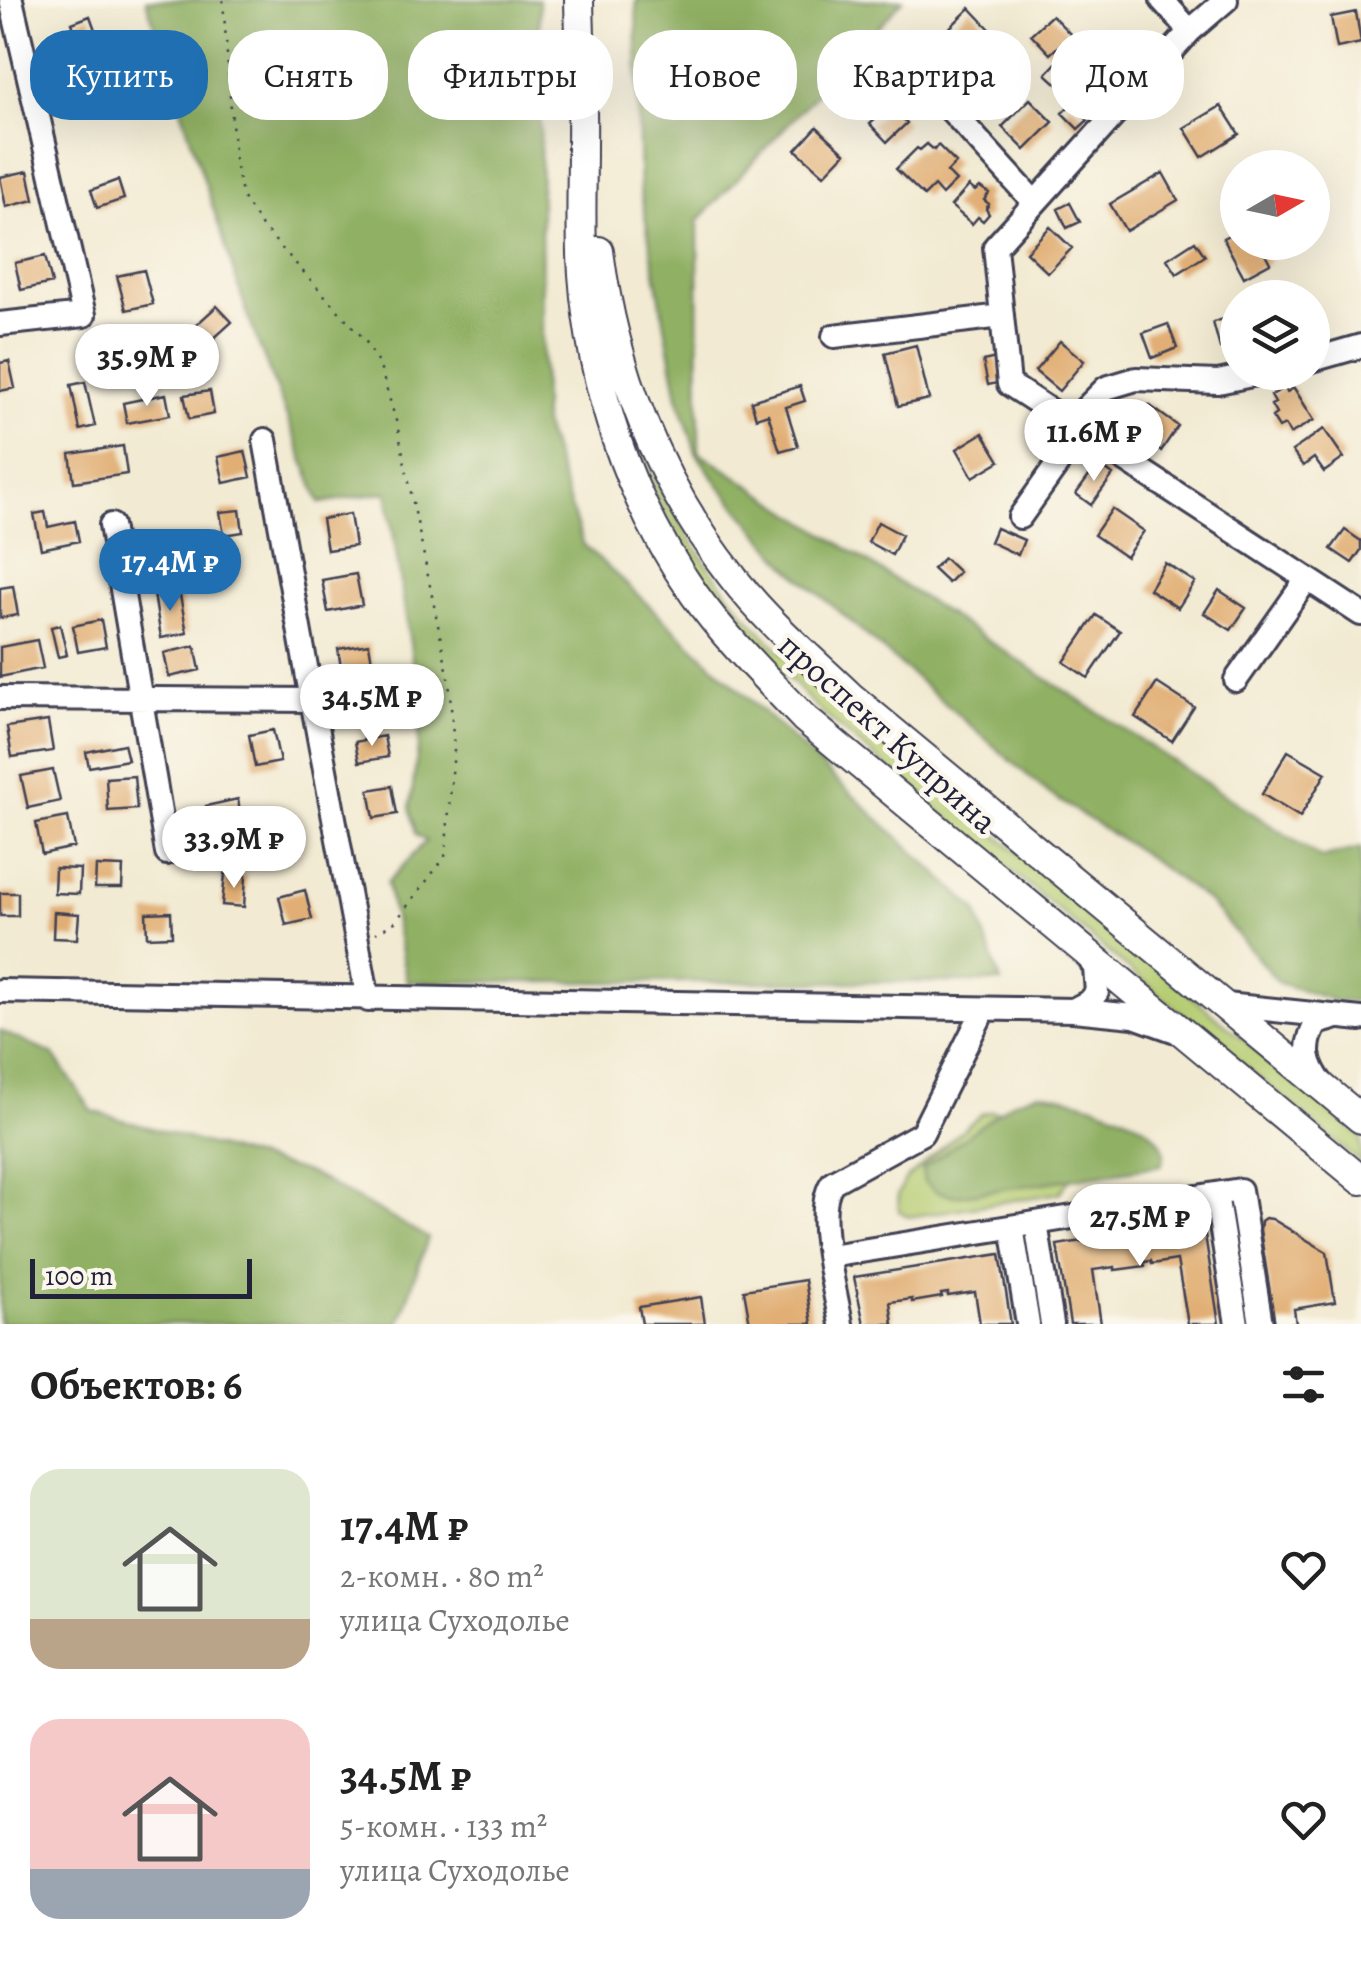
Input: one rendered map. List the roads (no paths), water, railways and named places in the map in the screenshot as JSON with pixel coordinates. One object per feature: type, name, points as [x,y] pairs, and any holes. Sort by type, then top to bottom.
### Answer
[{"type":"main road","name":"проспект Куприна","points":[[579,0],[580,217],[583,278],[595,362],[614,433],[646,512],[694,594],[805,719],[1361,1180]]},
{"type":"main road","name":"проспект Куприна","points":[[582,143],[603,281],[625,374],[644,428],[680,500],[730,575],[782,633],[850,696],[1361,1120]]},
{"type":"street","points":[[1162,0],[1190,31]]},
{"type":"street","points":[[1226,0],[1190,31],[995,247],[1009,384],[1361,614]]},
{"type":"street","points":[[0,324],[84,315],[9,12]]},
{"type":"street","points":[[960,120],[1034,202]]},
{"type":"street","points":[[834,336],[1002,316]]},
{"type":"street","points":[[1330,355],[1361,346]]},
{"type":"street","points":[[1020,517],[1106,388],[1136,379],[1220,382]]},
{"type":"street","points":[[265,440],[368,1000]]},
{"type":"street","points":[[111,525],[166,853]]},
{"type":"street","points":[[1236,680],[1307,579]]},
{"type":"street","points":[[0,698],[312,700]]},
{"type":"street","points":[[1072,1010],[1090,1001],[1097,992],[1095,968],[1086,954]]},
{"type":"street","points":[[0,992],[1072,1010],[1134,1016],[1163,1024],[1196,1042]]},
{"type":"street","points":[[1226,1005],[1361,1018]]},
{"type":"street","points":[[841,1324],[824,1211],[828,1188],[922,1133],[984,1009]]},
{"type":"street","points":[[1328,1092],[1312,1072],[1306,1047],[1317,1023],[1334,1018]]},
{"type":"street","points":[[830,1256],[1240,1190],[1261,1324]]},
{"type":"street","points":[[1216,1194],[1237,1324]]},
{"type":"street","points":[[1036,1223],[1052,1324]]},
{"type":"street","points":[[1012,1226],[1028,1324]]}]
